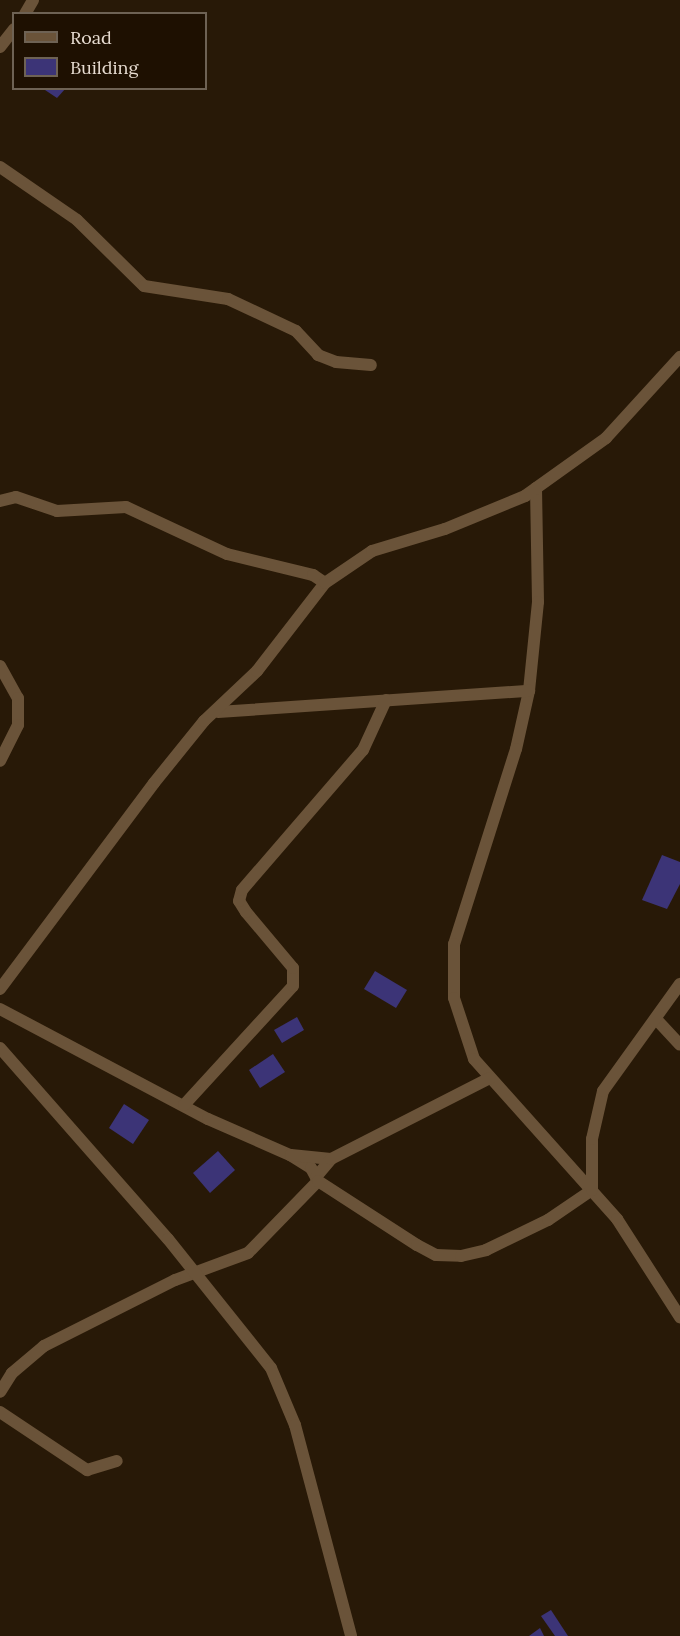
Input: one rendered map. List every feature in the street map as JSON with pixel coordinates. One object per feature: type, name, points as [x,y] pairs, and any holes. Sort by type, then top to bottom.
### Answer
[{"type":"street","points":[[0,46],[12,31]]},
{"type":"street","points":[[0,167],[77,220],[144,286],[228,299],[296,331],[318,355],[336,362],[371,365]]},
{"type":"street","points":[[0,989],[154,783],[204,721],[218,712],[325,583],[372,551],[445,529],[536,488],[606,438],[680,357]]},
{"type":"street","points":[[536,488],[538,602],[529,690],[516,749],[454,944],[454,998],[474,1059],[592,1190],[679,1311]]},
{"type":"street","points":[[0,501],[16,497],[57,511],[126,507],[227,554],[313,575],[325,583]]},
{"type":"street","points":[[0,666],[18,698],[18,725],[0,761]]},
{"type":"street","points":[[218,712],[529,690]]},
{"type":"street","points":[[184,1106],[293,986],[293,968],[242,907],[242,890],[363,750],[386,700]]},
{"type":"street","points":[[592,1190],[592,1139],[603,1091],[680,984]]},
{"type":"street","points":[[0,1009],[184,1106],[291,1155],[317,1179],[436,1255],[461,1256],[548,1220],[592,1190]]},
{"type":"street","points":[[656,1019],[680,1045]]},
{"type":"street","points":[[0,1048],[271,1368],[295,1425],[351,1636]]},
{"type":"street","points":[[0,1392],[12,1373],[44,1346],[175,1280],[195,1276],[248,1253],[317,1179],[331,1159],[490,1078]]},
{"type":"street","points":[[291,1155],[331,1159]]},
{"type":"street","points":[[0,1412],[87,1470],[117,1461]]},
{"type":"building","points":[[45,90],[64,90],[57,98]]},
{"type":"building","points":[[662,855],[680,862],[680,884],[667,909],[642,900]]},
{"type":"building","points":[[375,971],[407,990],[396,1008],[364,989]]},
{"type":"building","points":[[297,1017],[304,1030],[282,1043],[274,1030]]},
{"type":"building","points":[[273,1054],[285,1072],[260,1088],[249,1070]]},
{"type":"building","points":[[124,1104],[149,1120],[133,1144],[109,1128]]},
{"type":"building","points":[[218,1151],[235,1170],[210,1193],[193,1173]]},
{"type":"building","points":[[551,1610],[568,1636],[555,1636],[541,1616]]},
{"type":"building","points":[[540,1628],[544,1636],[529,1636]]}]
